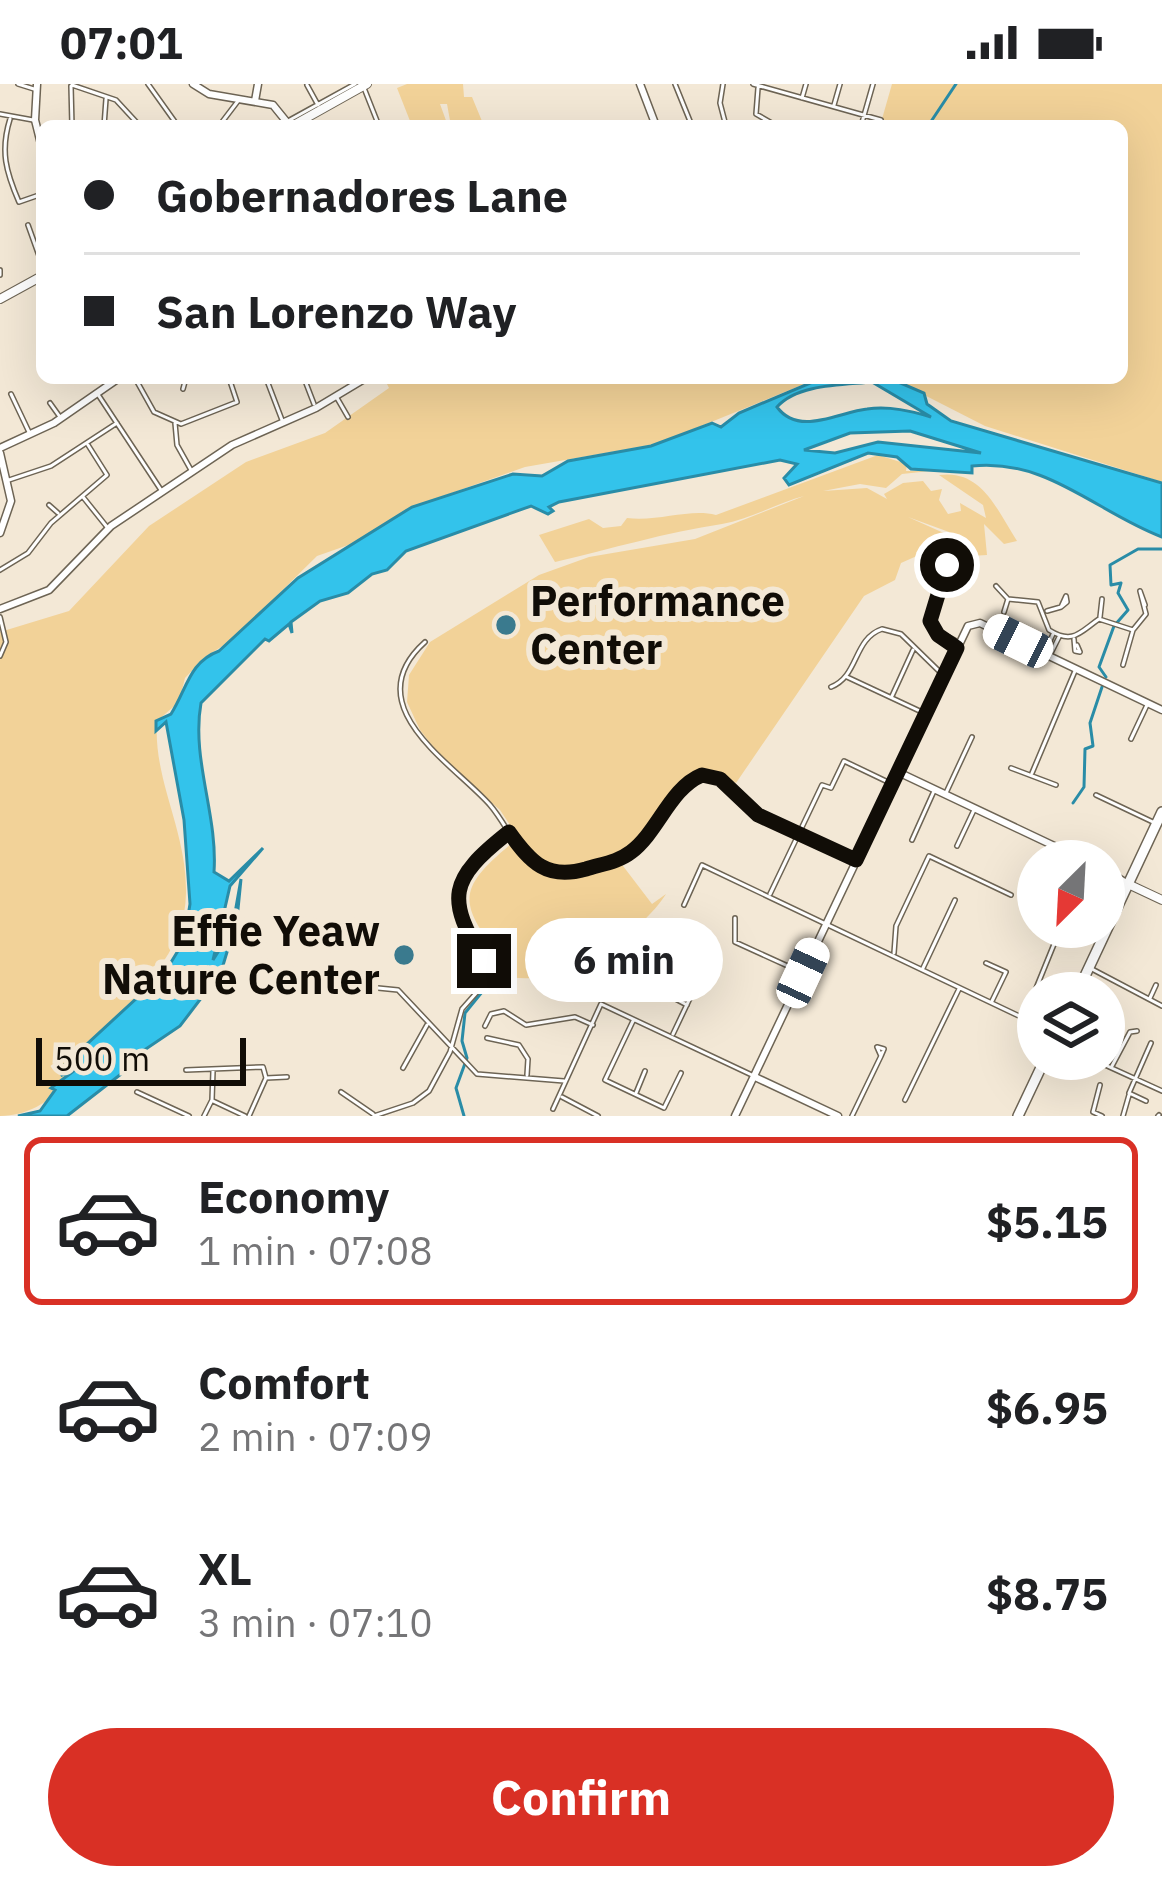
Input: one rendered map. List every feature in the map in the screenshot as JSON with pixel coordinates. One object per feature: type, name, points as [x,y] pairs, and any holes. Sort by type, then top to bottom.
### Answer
[{"type":"main road","points":[[300,120],[358,85]]},
{"type":"main road","points":[[0,299],[36,279]]},
{"type":"main road","points":[[1086,972],[1162,812]]},
{"type":"main road","points":[[1128,884],[1162,900]]},
{"type":"main road","points":[[1018,1116],[1035,1080]]},
{"type":"street","points":[[18,84],[37,87],[36,127]]},
{"type":"street","points":[[72,120],[72,84],[107,96],[126,107],[136,120]]},
{"type":"street","points":[[148,84],[174,120]]},
{"type":"street","points":[[193,84],[209,94],[273,105],[290,120]]},
{"type":"street","points":[[255,101],[258,84]]},
{"type":"street","points":[[653,84],[641,86],[654,120]]},
{"type":"street","points":[[676,84],[690,120]]},
{"type":"street","points":[[724,84],[720,103],[724,120]]},
{"type":"street","points":[[802,98],[806,84]]},
{"type":"street","points":[[833,106],[840,84]]},
{"type":"street","points":[[863,120],[873,84]]},
{"type":"street","points":[[358,85],[377,120]]},
{"type":"street","points":[[768,120],[755,112],[756,85],[880,120]]},
{"type":"street","points":[[300,120],[320,108],[307,86]]},
{"type":"street","points":[[105,120],[107,96]]},
{"type":"street","points":[[225,120],[238,99]]},
{"type":"street","points":[[0,113],[10,119],[34,120]]},
{"type":"street","points":[[10,119],[2,152],[20,202],[36,196]]},
{"type":"street","points":[[28,225],[36,247]]},
{"type":"street","points":[[0,533],[10,497],[0,450],[61,419],[110,384]]},
{"type":"street","points":[[138,384],[154,412],[175,423],[196,421],[237,402],[231,384]]},
{"type":"street","points":[[183,388],[184,384]]},
{"type":"street","points":[[268,384],[283,422]]},
{"type":"street","points":[[306,384],[316,408]]},
{"type":"street","points":[[0,656],[6,642],[0,613],[52,588],[108,529],[240,440],[316,408],[357,384]]},
{"type":"street","points":[[97,393],[162,492]]},
{"type":"street","points":[[11,394],[30,434]]},
{"type":"street","points":[[337,397],[348,417]]},
{"type":"street","points":[[50,403],[61,419]]},
{"type":"street","points":[[9,480],[51,466],[117,423]]},
{"type":"street","points":[[175,423],[177,445],[192,471]]},
{"type":"street","points":[[0,570],[28,553],[60,514],[107,475],[88,445]]},
{"type":"street","points":[[81,495],[108,529]]},
{"type":"street","points":[[0,498],[10,497]]},
{"type":"street","points":[[50,505],[60,514]]},
{"type":"street","points":[[944,563],[948,569],[932,602],[930,621],[937,633],[958,645]]},
{"type":"street","points":[[996,586],[1008,599],[1034,600],[1046,612]]},
{"type":"street","points":[[1004,612],[1008,599]]},
{"type":"street","points":[[1046,612],[1045,622],[1057,635],[1074,638],[1100,619],[1102,599]]},
{"type":"street","points":[[918,604],[932,602]]},
{"type":"street","points":[[1123,665],[1133,630],[1144,619],[1145,605]]},
{"type":"street","points":[[1046,612],[1061,607]]},
{"type":"street","points":[[1100,619],[1133,630]]},
{"type":"street","points":[[735,1116],[958,645],[976,622],[1049,651],[1162,710]]},
{"type":"street","points":[[1036,628],[1045,622]]},
{"type":"street","points":[[831,687],[847,677],[863,642],[878,630],[897,631],[944,675]]},
{"type":"street","points":[[1049,651],[1057,635]]},
{"type":"street","points":[[1074,638],[1077,645]]},
{"type":"street","points":[[425,642],[404,677],[409,720],[432,753],[483,798],[527,858],[547,872],[571,873],[614,862],[638,846],[688,783],[706,775],[724,782],[758,815],[856,860]]},
{"type":"street","points":[[891,698],[914,649]]},
{"type":"street","points":[[1032,773],[1076,669]]},
{"type":"street","points":[[847,677],[925,714]]},
{"type":"street","points":[[1131,739],[1148,703]]},
{"type":"street","points":[[945,795],[972,737]]},
{"type":"street","points":[[769,897],[822,784],[830,788],[844,761],[892,784]]},
{"type":"street","points":[[1011,768],[1056,784]]},
{"type":"street","points":[[898,772],[1043,840]]},
{"type":"street","points":[[911,840],[935,790]]},
{"type":"street","points":[[1096,795],[1156,824]]},
{"type":"street","points":[[957,846],[975,808]]},
{"type":"street","points":[[341,1092],[364,1103],[374,1116],[427,1095],[451,1048],[462,1010],[485,984],[484,961],[460,925],[457,898],[470,871],[509,832]]},
{"type":"street","points":[[892,956],[897,924],[929,856],[1011,895]]},
{"type":"street","points":[[683,905],[702,865],[1017,1015]]},
{"type":"street","points":[[922,970],[955,901]]},
{"type":"street","points":[[735,918],[735,942],[803,973]]},
{"type":"street","points":[[672,1037],[687,1005],[701,975],[662,957],[638,979],[687,1005]]},
{"type":"street","points":[[986,963],[1006,972],[991,1002]]},
{"type":"street","points":[[1089,967],[1162,1006]]},
{"type":"street","points":[[368,987],[393,986],[467,1066],[483,1076],[566,1081]]},
{"type":"street","points":[[1149,1000],[1156,986]]},
{"type":"street","points":[[905,1100],[960,988]]},
{"type":"street","points":[[553,1109],[601,1004],[832,1115]]},
{"type":"street","points":[[485,1026],[491,1014],[504,1011],[526,1025],[575,1017],[592,1025]]},
{"type":"street","points":[[634,1020],[605,1080],[664,1108],[681,1073]]},
{"type":"street","points":[[403,1068],[428,1024]]},
{"type":"street","points":[[1125,1041],[1130,1032],[1137,1031]]},
{"type":"street","points":[[487,1039],[523,1048],[527,1077]]},
{"type":"street","points":[[1123,1116],[1151,1043]]},
{"type":"street","points":[[852,1116],[881,1056]]},
{"type":"street","points":[[185,1070],[260,1065],[266,1078]]},
{"type":"street","points":[[204,1116],[212,1100],[213,1069]]},
{"type":"street","points":[[635,1094],[645,1071]]},
{"type":"street","points":[[1125,1074],[1162,1091]]},
{"type":"street","points":[[266,1078],[287,1077]]},
{"type":"street","points":[[212,1100],[247,1116],[266,1078]]},
{"type":"street","points":[[1100,1085],[1093,1112],[1102,1116]]},
{"type":"street","points":[[137,1092],[189,1116]]},
{"type":"street","points":[[1130,1093],[1146,1101]]},
{"type":"street","points":[[559,1096],[598,1116]]},
{"type":"shaded area","points":[[463,84],[464,97],[472,97],[482,120],[450,120],[447,104],[440,104],[446,120],[410,120],[397,88]]},
{"type":"shaded area","points":[[892,84],[1162,84],[1162,482],[985,426],[903,384],[1128,384],[1128,120],[882,120]]},
{"type":"shaded area","points":[[387,384],[804,384],[657,444],[525,467],[412,507],[374,536],[317,556],[232,640],[205,657],[185,678],[179,702],[157,721],[160,764],[185,870],[184,913],[172,947],[68,1083],[37,1107],[0,1116],[0,632],[69,611],[149,526],[246,462],[325,433],[389,388]]},
{"type":"shaded area","points":[[878,455],[907,464],[906,471],[930,471],[902,474],[886,488],[860,484],[823,491],[867,488],[887,499],[884,494],[903,483],[923,481],[931,491],[942,489],[939,500],[948,514],[961,511],[960,503],[986,518],[983,505],[939,475],[967,478],[987,494],[1017,541],[1004,544],[984,524],[987,555],[971,556],[951,544],[949,532],[908,517],[946,534],[946,543],[901,563],[895,580],[864,596],[736,783],[711,771],[695,774],[627,852],[574,870],[549,868],[532,858],[500,810],[446,763],[420,730],[407,702],[409,675],[430,642],[539,575],[589,557],[695,539],[804,496],[732,522],[555,562],[539,535],[589,519],[603,528],[621,526],[627,518],[716,515]]},
{"type":"shaded area","points":[[512,843],[535,866],[548,871],[574,873],[620,862],[652,904],[666,894],[637,927],[598,955],[554,974],[511,977],[475,919],[470,894],[483,870]]},
{"type":"water","points":[[808,384],[847,384],[786,399],[777,407],[786,416],[808,422],[876,408],[931,417],[875,384],[903,384],[924,393],[927,404],[951,421],[1162,483],[1162,537],[1024,470],[999,466],[972,466],[972,473],[911,469],[897,457],[868,453],[789,485],[784,478],[797,464],[780,460],[559,502],[549,507],[553,511],[548,514],[531,506],[406,551],[387,570],[372,574],[348,593],[320,601],[291,622],[292,633],[289,624],[269,641],[265,639],[201,703],[199,745],[214,872],[229,881],[263,848],[230,886],[213,960],[232,930],[241,879],[237,919],[221,972],[180,1026],[131,1059],[125,1071],[67,1116],[18,1116],[40,1111],[55,1090],[51,1088],[75,1070],[62,1075],[60,1069],[165,972],[184,941],[190,904],[184,820],[166,722],[156,731],[156,721],[171,714],[201,662],[298,578],[412,507],[513,474],[542,476],[568,461],[651,446],[712,423],[721,427],[739,413]],"holes":[[[910,431],[981,453],[878,442],[835,453],[804,450],[850,433]]]},
{"type":"waterway","points":[[932,120],[956,84]]},
{"type":"waterway","points":[[1106,677],[1099,667],[1114,626],[1128,610],[1118,593],[1121,583],[1111,585],[1110,565],[1138,549],[1162,549]]},
{"type":"waterway","points":[[1073,803],[1084,787],[1085,749],[1093,746],[1090,723],[1102,687]]},
{"type":"waterway","points":[[464,1116],[456,1088],[467,1058],[462,1041],[465,1013],[495,976],[481,941]]},
{"type":"place","name":"Performance Center","points":[[506,625]]},
{"type":"place","name":"Effie Yeaw Nature Center","points":[[404,955]]},
{"type":"route","points":[[484,961],[461,927],[457,898],[467,875],[497,842],[509,832],[530,861],[553,873],[614,862],[629,855],[688,783],[702,775],[720,779],[758,815],[856,860],[957,648],[938,635],[930,621],[932,602],[947,565]]}]
